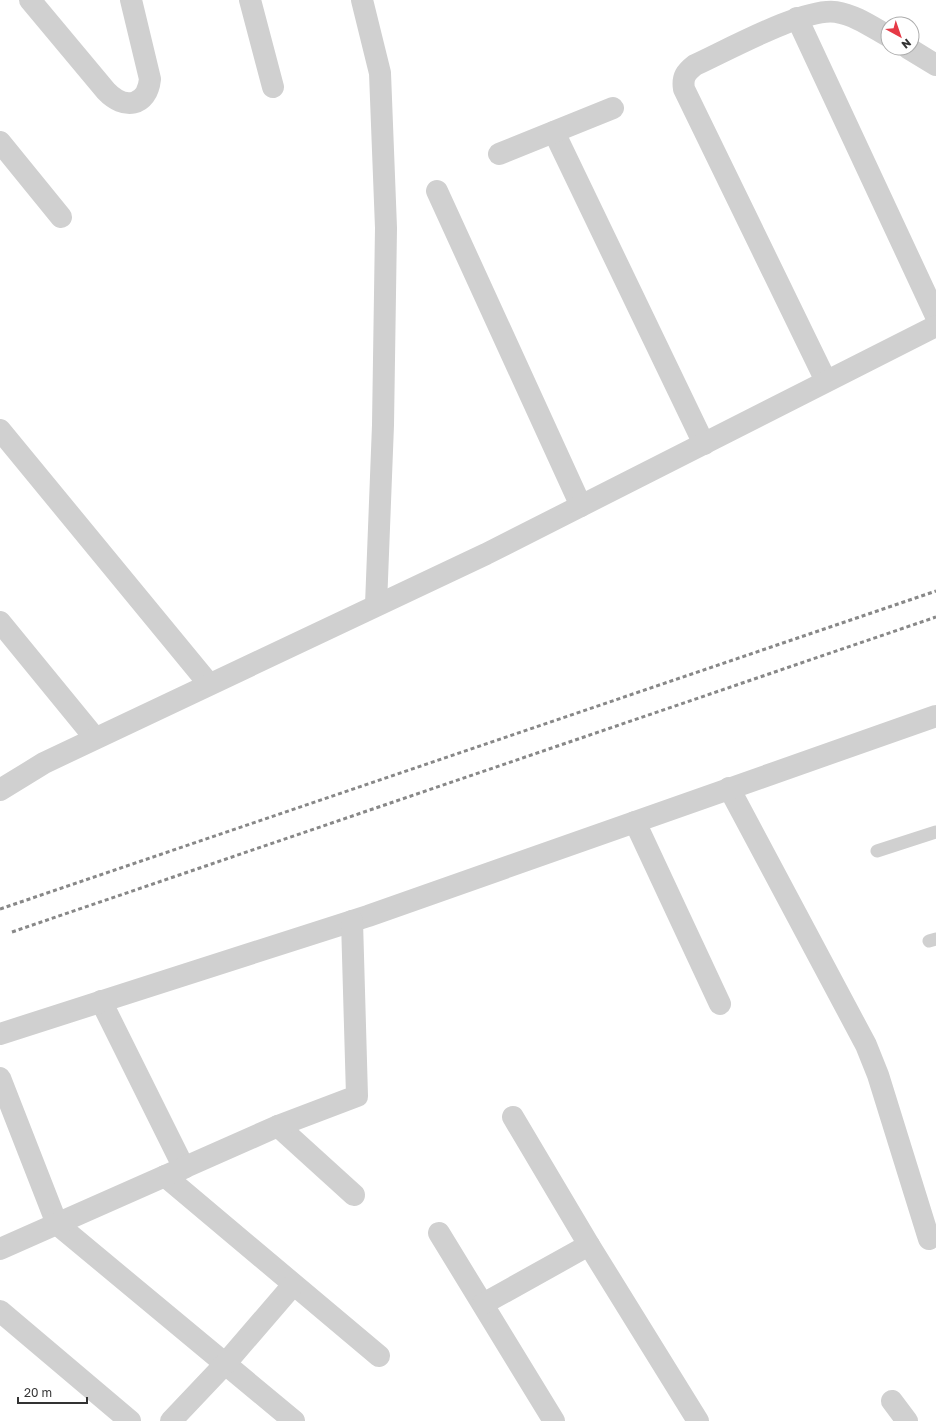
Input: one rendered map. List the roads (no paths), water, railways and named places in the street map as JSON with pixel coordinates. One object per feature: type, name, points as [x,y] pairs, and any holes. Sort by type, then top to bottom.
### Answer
[{"type":"street","points":[[30,0],[106,91],[114,99],[127,104],[135,102],[144,96],[149,88],[150,79],[131,0]]},
{"type":"street","points":[[250,0],[272,87]]},
{"type":"street","points":[[362,0],[380,73],[386,228],[383,425],[376,605]]},
{"type":"street","points":[[826,381],[684,89],[683,82],[688,70],[695,65],[797,18],[823,11],[836,12],[862,21],[880,31]]},
{"type":"street","points":[[797,18],[936,316]]},
{"type":"street","points":[[920,55],[936,65]]},
{"type":"street","points":[[499,154],[612,108]]},
{"type":"street","points":[[554,132],[704,444]]},
{"type":"street","points":[[0,142],[61,218]]},
{"type":"street","points":[[437,191],[581,506]]},
{"type":"street","points":[[0,790],[44,762],[486,554],[936,326]]},
{"type":"street","points":[[0,430],[209,684]]},
{"type":"street","points":[[0,622],[95,738]]},
{"type":"street","points":[[0,1034],[352,921],[936,716]]},
{"type":"street","points":[[730,788],[866,1045],[880,1081],[929,1239]]},
{"type":"street","points":[[635,822],[720,1004]]},
{"type":"street","points":[[0,1250],[278,1126],[357,1096],[352,921]]},
{"type":"street","points":[[101,1001],[174,1172],[293,1284],[379,1356]]},
{"type":"street","points":[[0,1078],[57,1224],[294,1421]]},
{"type":"street","points":[[513,1117],[589,1245],[698,1421]]},
{"type":"street","points":[[278,1126],[354,1195]]},
{"type":"street","points":[[439,1233],[554,1421]]},
{"type":"street","points":[[483,1304],[589,1245]]},
{"type":"street","points":[[171,1421],[225,1364],[293,1284]]},
{"type":"street","points":[[0,1310],[130,1421]]},
{"type":"street","points":[[892,1401],[907,1421]]},
{"type":"lane","points":[[877,851],[936,832]]},
{"type":"railway","points":[[0,909],[936,591]]},
{"type":"railway","points":[[12,932],[936,617]]}]
